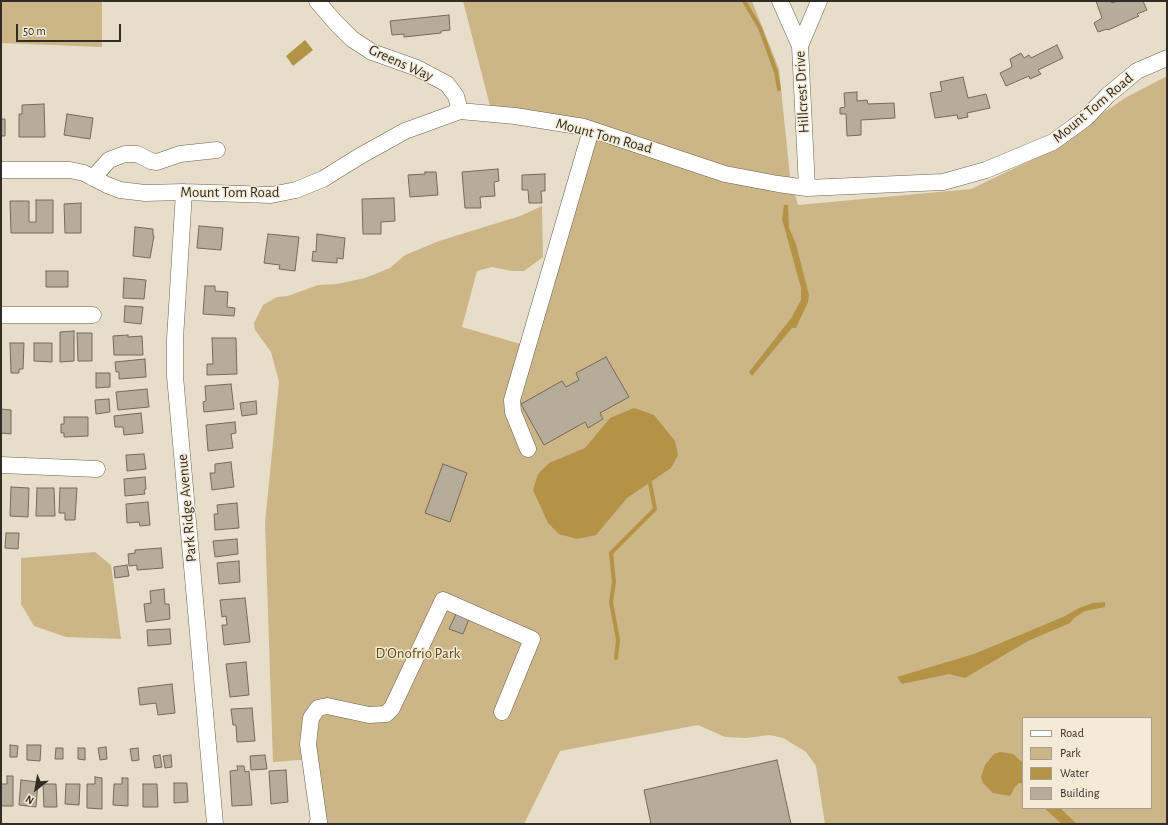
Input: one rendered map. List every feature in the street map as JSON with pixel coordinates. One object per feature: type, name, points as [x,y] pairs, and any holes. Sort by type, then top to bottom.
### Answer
[{"type":"street","name":"Greens Way","points":[[318,1],[336,23],[352,38],[372,52],[417,68],[447,84],[456,96],[460,111]]},
{"type":"street","name":"Hillcrest Drive","points":[[780,1],[800,46],[807,188]]},
{"type":"street","points":[[800,46],[819,1]]},
{"type":"street","name":"Mount Tom Road","points":[[1,170],[70,170],[84,173],[120,190],[145,193],[184,192],[271,195],[296,190],[323,179],[405,131],[460,111],[515,116],[591,130],[725,174],[751,180],[807,188],[943,182],[986,170],[1053,142],[1086,118],[1137,71],[1167,58]]},
{"type":"street","points":[[528,449],[513,412],[512,400],[591,130]]},
{"type":"street","points":[[93,178],[110,160],[125,154],[137,154],[151,161],[157,162],[180,154],[217,150]]},
{"type":"street","name":"Park Ridge Avenue","points":[[184,192],[175,339],[175,376],[215,824]]},
{"type":"street","points":[[1,315],[93,315]]},
{"type":"street","points":[[1,465],[97,469]]},
{"type":"street","points":[[317,824],[319,822],[308,744],[311,718],[318,708],[327,706],[369,715],[386,714],[392,708],[443,600],[532,639],[502,712]]},
{"type":"green space","points":[[1,1],[102,1],[102,47],[1,43]]},
{"type":"green space","name":"D'Onofrio Park","points":[[463,1],[752,1],[779,69],[790,177],[798,205],[971,189],[1040,156],[1125,98],[1167,76],[1167,824],[825,824],[816,766],[806,752],[783,738],[770,735],[746,738],[725,737],[698,725],[560,751],[524,824],[322,824],[314,759],[273,762],[265,523],[279,382],[271,352],[255,330],[254,323],[263,305],[277,297],[288,296],[318,285],[337,284],[365,278],[390,268],[405,255],[439,241],[520,216],[542,206],[543,257],[524,271],[512,271],[492,267],[477,271],[462,327],[524,345],[591,123],[490,106]]},
{"type":"green space","points":[[95,552],[111,565],[121,639],[66,637],[34,626],[21,604],[21,558]]},
{"type":"water","points":[[305,40],[313,50],[293,66],[286,56]]},
{"type":"water","points":[[784,205],[788,205],[789,228],[796,244],[809,295],[808,302],[796,328],[792,328],[752,376],[749,372],[792,317],[801,300],[801,288],[782,219]]},
{"type":"water","points":[[634,408],[654,415],[675,441],[678,455],[671,468],[627,498],[596,535],[577,539],[559,534],[548,523],[533,490],[538,474],[549,463],[585,448],[610,418]]},
{"type":"water","points":[[1105,602],[1105,607],[1085,611],[1074,618],[1070,623],[1028,641],[965,678],[949,674],[902,684],[897,677],[974,654],[1063,617],[1079,608],[1093,603]]},
{"type":"water","points":[[1000,752],[1013,754],[1022,762],[1022,784],[1019,783],[1015,787],[1010,796],[993,793],[983,783],[981,777],[985,765],[994,754]]},
{"type":"water","points":[[1045,809],[1061,809],[1077,824],[1062,824]]},
{"type":"building","points":[[1096,1],[1111,1],[1112,3],[1118,1],[1143,1],[1147,10],[1137,14],[1139,16],[1108,30],[1098,32],[1094,23],[1102,18]]},
{"type":"building","points":[[449,15],[450,30],[441,31],[441,33],[404,37],[404,34],[392,35],[390,21]]},
{"type":"building","points":[[1057,45],[1063,58],[1038,70],[1041,74],[1030,79],[1029,76],[1006,86],[1000,73],[1012,67],[1010,59],[1021,53],[1024,58],[1029,55],[1031,58]]},
{"type":"building","points":[[963,77],[968,98],[986,94],[990,108],[967,113],[968,117],[958,119],[957,115],[935,118],[930,93],[942,91],[940,82]]},
{"type":"building","points":[[857,92],[857,101],[867,100],[868,104],[894,103],[895,118],[861,120],[861,135],[847,136],[846,114],[840,114],[840,108],[845,107],[844,93]]},
{"type":"building","points":[[44,104],[45,137],[19,137],[19,114],[22,114],[22,105]]},
{"type":"building","points":[[67,114],[93,118],[90,139],[64,135]]},
{"type":"building","points":[[1,119],[5,119],[5,136],[1,136]]},
{"type":"building","points":[[498,169],[499,181],[494,182],[495,196],[480,197],[481,208],[465,208],[462,172]]},
{"type":"building","points":[[425,172],[436,172],[438,195],[410,197],[408,175],[425,174]]},
{"type":"building","points":[[545,174],[545,191],[541,191],[542,203],[529,203],[528,190],[522,190],[522,175]]},
{"type":"building","points":[[394,198],[395,221],[381,222],[381,234],[363,234],[362,199]]},
{"type":"building","points":[[36,200],[53,200],[53,233],[11,233],[10,201],[29,201],[29,222],[36,222]]},
{"type":"building","points":[[81,203],[81,233],[65,233],[64,204]]},
{"type":"building","points":[[199,226],[223,228],[221,250],[197,248]]},
{"type":"building","points":[[135,227],[153,229],[154,236],[150,258],[133,256]]},
{"type":"building","points":[[268,234],[299,237],[295,271],[279,269],[280,265],[264,263]]},
{"type":"building","points":[[317,234],[345,238],[343,259],[337,258],[337,263],[312,261],[313,251],[316,252]]},
{"type":"building","points":[[46,271],[68,271],[68,287],[46,287]]},
{"type":"building","points":[[124,278],[146,280],[144,299],[123,298]]},
{"type":"building","points":[[205,286],[215,286],[215,291],[228,292],[227,307],[235,308],[234,316],[203,314]]},
{"type":"building","points":[[125,306],[143,307],[141,324],[124,322]]},
{"type":"building","points":[[74,331],[74,361],[60,362],[60,332]]},
{"type":"building","points":[[77,333],[92,333],[92,361],[78,361]]},
{"type":"building","points":[[128,335],[128,337],[142,336],[143,355],[114,355],[113,336]]},
{"type":"building","points":[[212,338],[236,338],[237,374],[207,375],[207,364],[213,364]]},
{"type":"building","points":[[10,343],[24,343],[23,369],[19,369],[19,373],[11,373]]},
{"type":"building","points":[[34,343],[52,343],[52,362],[34,361]]},
{"type":"building","points":[[606,357],[629,397],[600,413],[603,419],[588,428],[585,422],[544,445],[521,404],[562,381],[566,387],[579,380],[576,373]]},
{"type":"building","points":[[145,359],[146,377],[119,379],[119,372],[116,372],[115,362]]},
{"type":"building","points":[[96,373],[110,373],[110,387],[96,388]]},
{"type":"building","points":[[231,384],[234,409],[204,412],[203,402],[206,401],[205,386]]},
{"type":"building","points":[[147,389],[149,407],[118,410],[116,392]]},
{"type":"building","points":[[109,399],[110,412],[96,414],[95,400]]},
{"type":"building","points":[[256,401],[257,414],[242,416],[240,403]]},
{"type":"building","points":[[1,409],[11,410],[11,434],[1,433]]},
{"type":"building","points":[[141,413],[143,433],[124,435],[123,427],[115,427],[114,416]]},
{"type":"building","points":[[64,417],[88,417],[88,436],[64,437],[64,433],[61,433],[61,424],[64,424]]},
{"type":"building","points":[[235,422],[236,433],[231,434],[233,448],[208,451],[206,425]]},
{"type":"building","points":[[144,454],[146,469],[127,471],[126,455]]},
{"type":"building","points":[[231,462],[234,487],[212,490],[210,473],[215,473],[215,464]]},
{"type":"building","points":[[443,464],[467,473],[450,522],[425,513]]},
{"type":"building","points":[[145,477],[145,494],[125,496],[124,479]]},
{"type":"building","points":[[11,487],[29,488],[28,517],[10,516]]},
{"type":"building","points":[[37,488],[54,488],[55,516],[36,516]]},
{"type":"building","points":[[60,488],[77,488],[75,520],[65,520],[65,513],[59,513]]},
{"type":"building","points":[[148,502],[150,525],[140,526],[139,522],[127,523],[126,504]]},
{"type":"building","points":[[237,503],[239,528],[215,530],[214,514],[218,514],[217,505]]},
{"type":"building","points":[[6,533],[19,533],[18,549],[5,548]]},
{"type":"building","points":[[237,539],[238,554],[215,557],[213,541]]},
{"type":"building","points":[[161,548],[163,568],[137,570],[137,565],[129,566],[128,554],[135,553],[135,550]]},
{"type":"building","points":[[239,561],[240,582],[219,584],[217,563]]},
{"type":"building","points":[[127,565],[129,576],[115,578],[114,567]]},
{"type":"building","points":[[164,589],[165,604],[169,604],[170,619],[146,622],[144,604],[151,603],[150,591]]},
{"type":"building","points":[[245,598],[250,642],[224,645],[222,625],[227,625],[226,616],[222,617],[220,600]]},
{"type":"building","points":[[456,614],[469,619],[463,634],[449,629]]},
{"type":"building","points":[[170,629],[171,644],[148,646],[147,630]]},
{"type":"building","points":[[246,662],[249,695],[230,697],[226,664]]},
{"type":"building","points":[[172,684],[175,713],[158,715],[156,703],[140,705],[138,688]]},
{"type":"building","points":[[252,708],[255,741],[237,742],[236,725],[233,725],[231,709]]},
{"type":"building","points":[[10,745],[18,746],[17,757],[10,757]]},
{"type":"building","points":[[27,745],[41,745],[40,761],[27,760]]},
{"type":"building","points":[[106,747],[107,759],[100,760],[98,748]]},
{"type":"building","points":[[56,748],[63,748],[63,759],[55,759]]},
{"type":"building","points":[[78,748],[85,748],[85,760],[78,759]]},
{"type":"building","points":[[138,748],[139,760],[132,761],[130,749]]},
{"type":"building","points":[[160,755],[162,767],[155,768],[153,756]]},
{"type":"building","points":[[171,755],[172,767],[165,768],[163,756]]},
{"type":"building","points":[[265,755],[267,769],[251,770],[250,756]]},
{"type":"building","points":[[777,760],[791,824],[651,824],[644,790]]},
{"type":"building","points":[[237,766],[244,766],[245,772],[249,771],[252,805],[232,806],[230,771],[238,770]]},
{"type":"building","points":[[286,770],[288,802],[271,804],[269,771]]},
{"type":"building","points":[[7,776],[13,776],[13,806],[1,806],[1,784],[7,784]]},
{"type":"building","points":[[95,777],[102,778],[102,809],[87,808],[87,784],[95,784]]},
{"type":"building","points":[[122,778],[128,778],[128,806],[113,805],[114,784],[122,784]]},
{"type":"building","points":[[21,780],[38,782],[36,807],[19,805]]},
{"type":"building","points":[[174,783],[187,783],[188,802],[174,803]]},
{"type":"building","points":[[43,784],[56,784],[57,807],[44,807]]},
{"type":"building","points":[[66,784],[80,784],[79,805],[65,804]]},
{"type":"building","points":[[143,784],[157,784],[158,807],[143,807]]},
{"type":"waterway","points":[[744,1],[760,28],[776,72],[779,89]]},
{"type":"waterway","points":[[616,658],[618,640],[611,602],[614,582],[611,553],[655,509],[649,478]]}]
